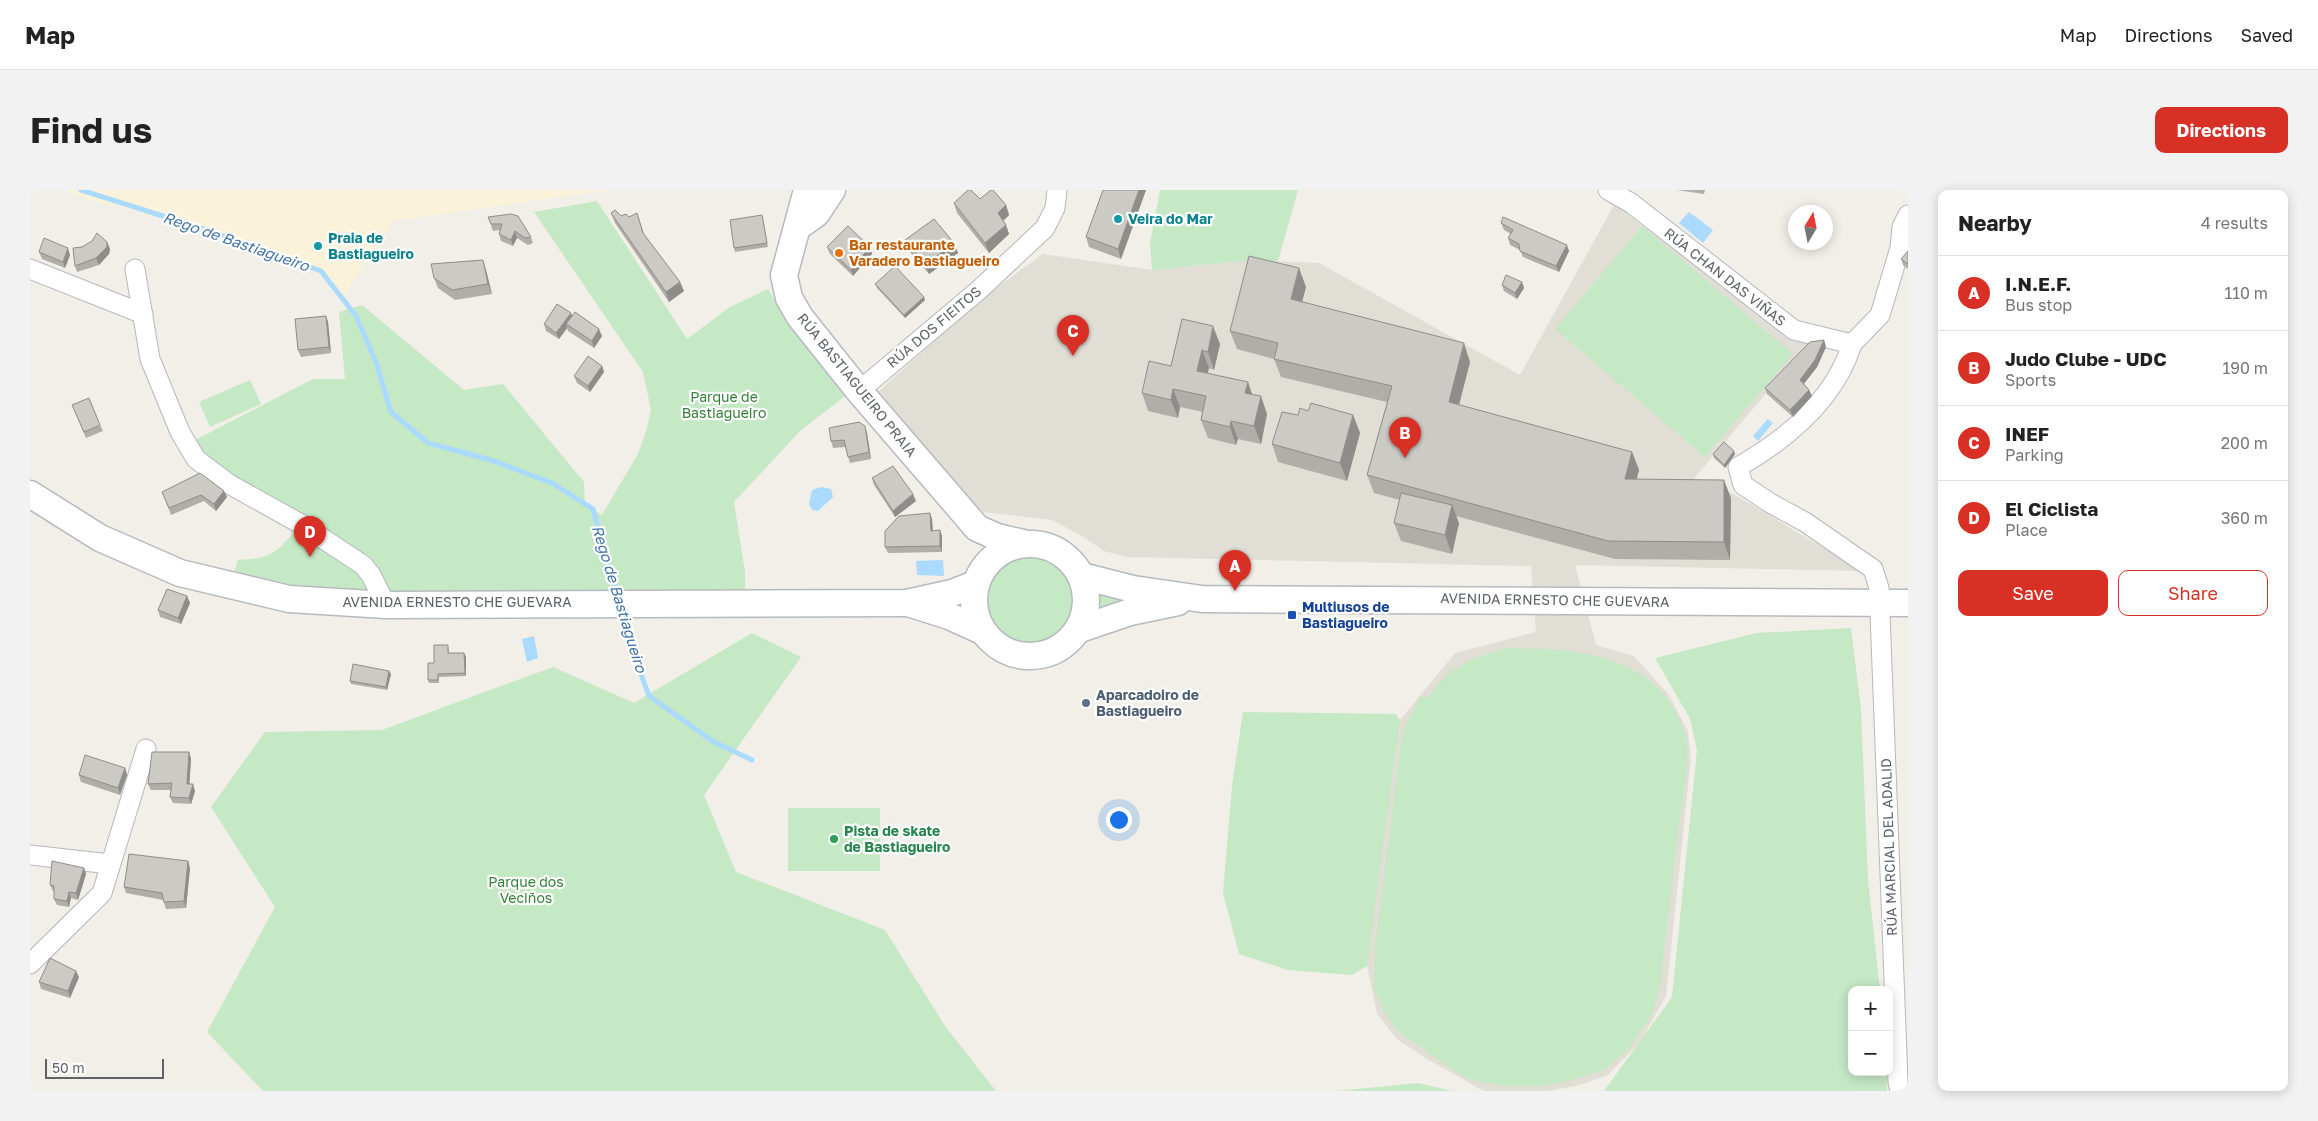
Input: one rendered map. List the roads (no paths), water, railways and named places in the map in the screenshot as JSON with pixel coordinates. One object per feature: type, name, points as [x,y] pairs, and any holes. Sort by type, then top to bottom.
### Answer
[{"type":"main road","name":"RÚA BASTIAGUEIRO PRAIA","points":[[807,190],[800,210],[799,226],[792,240],[784,275],[789,298],[800,317],[859,391],[956,506]]},
{"type":"main road","name":"RÚA BASTIAGUEIRO PRAIA","points":[[799,226],[816,214],[832,190]]},
{"type":"main road","name":"AVENIDA ERNESTO CHE GUEVARA","points":[[30,494],[100,538],[180,573],[289,599],[386,605],[907,603],[952,593],[978,577]]},
{"type":"main road","points":[[956,506],[978,529],[998,537],[1052,547],[1072,561],[1082,576],[1088,604],[1080,629],[1052,653],[1044,657],[1022,656],[995,645],[982,631],[974,611],[979,556],[956,506]]},
{"type":"main road","points":[[978,577],[994,556],[1023,543]]},
{"type":"main road","name":"AVENIDA ERNESTO CHE GUEVARA","points":[[1082,576],[1133,589],[1202,599],[1908,603]]},
{"type":"main road","name":"AVENIDA ERNESTO CHE GUEVARA","points":[[1080,629],[1130,612],[1202,599]]},
{"type":"main road","name":"AVENIDA ERNESTO CHE GUEVARA","points":[[907,603],[949,616],[982,631]]},
{"type":"street","name":"RÚA DOS FIEITOS","points":[[859,391],[980,289],[1045,228],[1055,208],[1056,190]]},
{"type":"street","name":"RÚA CHAN DAS VIÑAS","points":[[1608,190],[1631,202],[1794,330],[1852,344]]},
{"type":"street","points":[[1881,603],[1873,569],[1805,522],[1770,503],[1743,485],[1738,468],[1764,452],[1809,414],[1836,381],[1847,361],[1852,344],[1880,316],[1900,248],[1902,227],[1908,216]]},
{"type":"street","points":[[30,269],[143,314]]},
{"type":"street","points":[[135,269],[150,358],[180,432],[196,459],[229,484],[299,523],[363,565],[371,575],[386,605]]},
{"type":"street","name":"RÚA MARCIAL DEL ADALID","points":[[1881,603],[1900,938],[1898,1082],[1900,1091]]},
{"type":"street","points":[[30,964],[102,893],[146,749]]},
{"type":"street","points":[[30,856],[110,864]]},
{"type":"water","points":[[1689,212],[1713,230],[1703,243],[1679,223]]},
{"type":"water","points":[[1768,419],[1773,423],[1758,441],[1753,436]]},
{"type":"water","points":[[821,487],[831,489],[833,497],[818,511],[812,510],[809,504],[812,490]]},
{"type":"water","points":[[943,560],[944,576],[917,575],[916,561]]},
{"type":"water","points":[[534,636],[538,658],[527,662],[522,639]]},
{"type":"waterway","name":"Rego de Bastiagueiro","points":[[81,190],[204,229],[321,271],[356,316],[376,362],[391,412],[428,443],[494,461],[552,483],[593,509],[618,597]]},
{"type":"waterway","name":"Rego de Bastiagueiro","points":[[622,613],[629,641],[649,696],[714,742],[752,760]]},
{"type":"place","name":"Veira do Mar","points":[[1118,219]]},
{"type":"place","name":"Praia de Bastiagueiro","points":[[318,246]]},
{"type":"place","name":"Bar restaurante Varadero Bastiagueiro","points":[[839,253]]},
{"type":"place","name":"INEF","points":[[1073,356]]},
{"type":"place","name":"Judo Clube - UDC","points":[[1405,458]]},
{"type":"place","name":"El Ciclista","points":[[310,557]]},
{"type":"place","name":"I.N.E.F.","points":[[1235,591]]},
{"type":"place","name":"Multiusos de Bastiagueiro","points":[[1292,615]]},
{"type":"place","name":"Aparcadoiro de Bastiagueiro","points":[[1086,703]]},
{"type":"place","name":"Pista de skate de Bastiagueiro","points":[[834,839]]},
{"type":"park label","name":"Parque de Bastiagueiro","points":[[724,406]]},
{"type":"park label","name":"Parque dos Veciños","points":[[526,890]]}]
